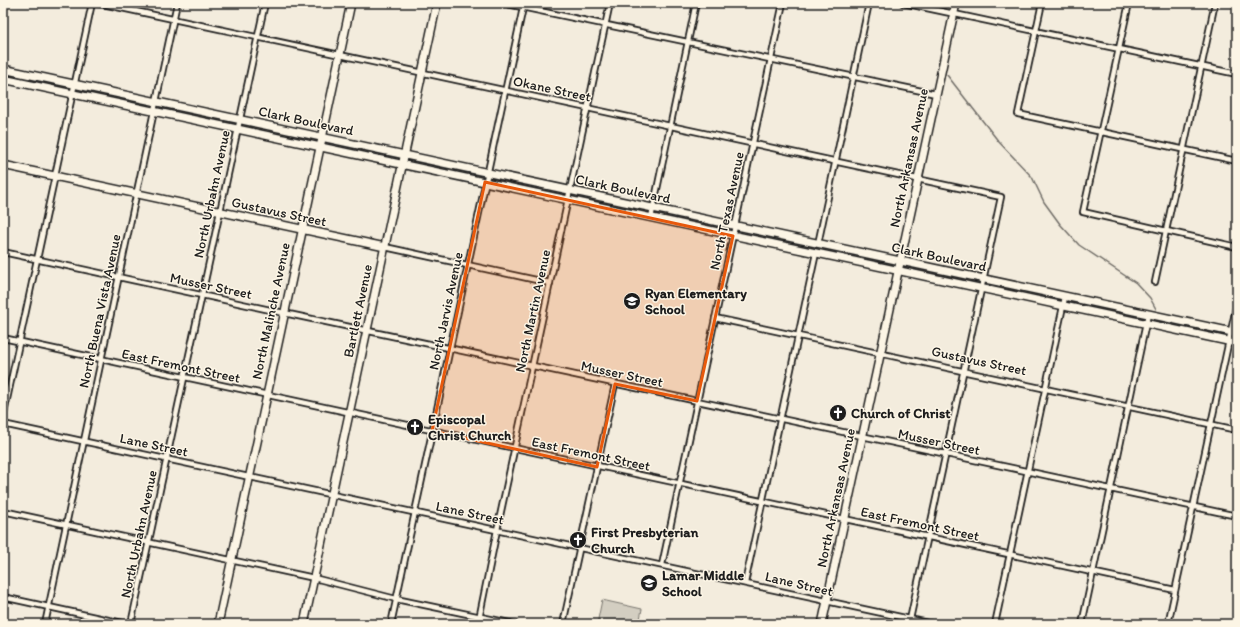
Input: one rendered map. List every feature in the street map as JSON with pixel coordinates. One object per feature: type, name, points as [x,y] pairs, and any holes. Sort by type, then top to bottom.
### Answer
[{"type":"main road","name":"North Malinche Avenue","points":[[218,624],[350,3]]},
{"type":"main road","name":"Bartlett Avenue","points":[[304,624],[437,3]]},
{"type":"main road","name":"North Arkansas Avenue","points":[[822,624],[956,3]]},
{"type":"main road","name":"Clark Boulevard","points":[[3,69],[1234,333]]},
{"type":"main road","name":"Clark Boulevard","points":[[3,79],[1237,343]]},
{"type":"main road","name":"Gustavus Street","points":[[3,165],[385,247]]},
{"type":"street","points":[[3,11],[5,3]]},
{"type":"street","points":[[3,418],[92,3]]},
{"type":"street","name":"Okane Street","points":[[98,3],[1001,196],[983,279]]},
{"type":"street","name":"North Buena Vista Avenue","points":[[45,624],[178,3]]},
{"type":"street","name":"North Urbahn Avenue","points":[[131,624],[264,3]]},
{"type":"street","points":[[502,3],[523,5],[605,25],[936,94]]},
{"type":"street","name":"North Martin Avenue","points":[[478,624],[610,3]]},
{"type":"street","points":[[650,218],[696,3]]},
{"type":"street","name":"North Texas Avenue","points":[[662,565],[783,3]]},
{"type":"street","points":[[818,244],[869,3]]},
{"type":"street","points":[[903,3],[1237,74]]},
{"type":"street","points":[[1042,3],[1018,114],[1237,161]]},
{"type":"street","points":[[1129,3],[1083,212],[1237,247]]},
{"type":"street","points":[[1155,282],[1215,3]]},
{"type":"street","name":"North Jarvis Avenue","points":[[390,624],[523,5]]},
{"type":"street","name":"Gustavus Street","points":[[385,247],[550,283]]},
{"type":"street","name":"Musser Street","points":[[3,252],[697,402],[1237,516]]},
{"type":"street","points":[[745,583],[816,253]]},
{"type":"street","points":[[910,622],[983,279]]},
{"type":"street","points":[[995,624],[1066,297]]},
{"type":"street","points":[[1168,624],[1229,341],[1234,333],[1237,303]]},
{"type":"street","points":[[1082,624],[1148,314]]},
{"type":"street","name":"Gustavus Street","points":[[715,318],[1237,430]]},
{"type":"street","name":"East Fremont Street","points":[[3,338],[349,414],[1175,590]]},
{"type":"street","points":[[563,624],[615,384]]},
{"type":"street","name":"Lane Street","points":[[3,424],[745,583],[827,601],[910,622],[933,624]]},
{"type":"street","points":[[3,511],[314,578],[396,599],[515,624]]},
{"type":"street","points":[[3,597],[128,624]]},
{"type":"highlighted area","points":[[485,182],[733,236],[697,401],[615,384],[597,467],[432,431]]},
{"type":"shaded area","points":[[602,600],[642,609],[639,624],[597,624]]},
{"type":"waterway","points":[[947,75],[999,142],[1032,177],[1044,202],[1060,224],[1079,245],[1136,283],[1150,298],[1156,309]]},
{"type":"place","name":"Ryan Elementary School","points":[[632,301]]},
{"type":"place","name":"Church of Christ","points":[[838,413]]},
{"type":"place","name":"Episcopal Christ Church","points":[[415,427]]},
{"type":"place","name":"First Presbyterian Church","points":[[578,540]]},
{"type":"place","name":"Lamar Middle School","points":[[649,583]]}]
